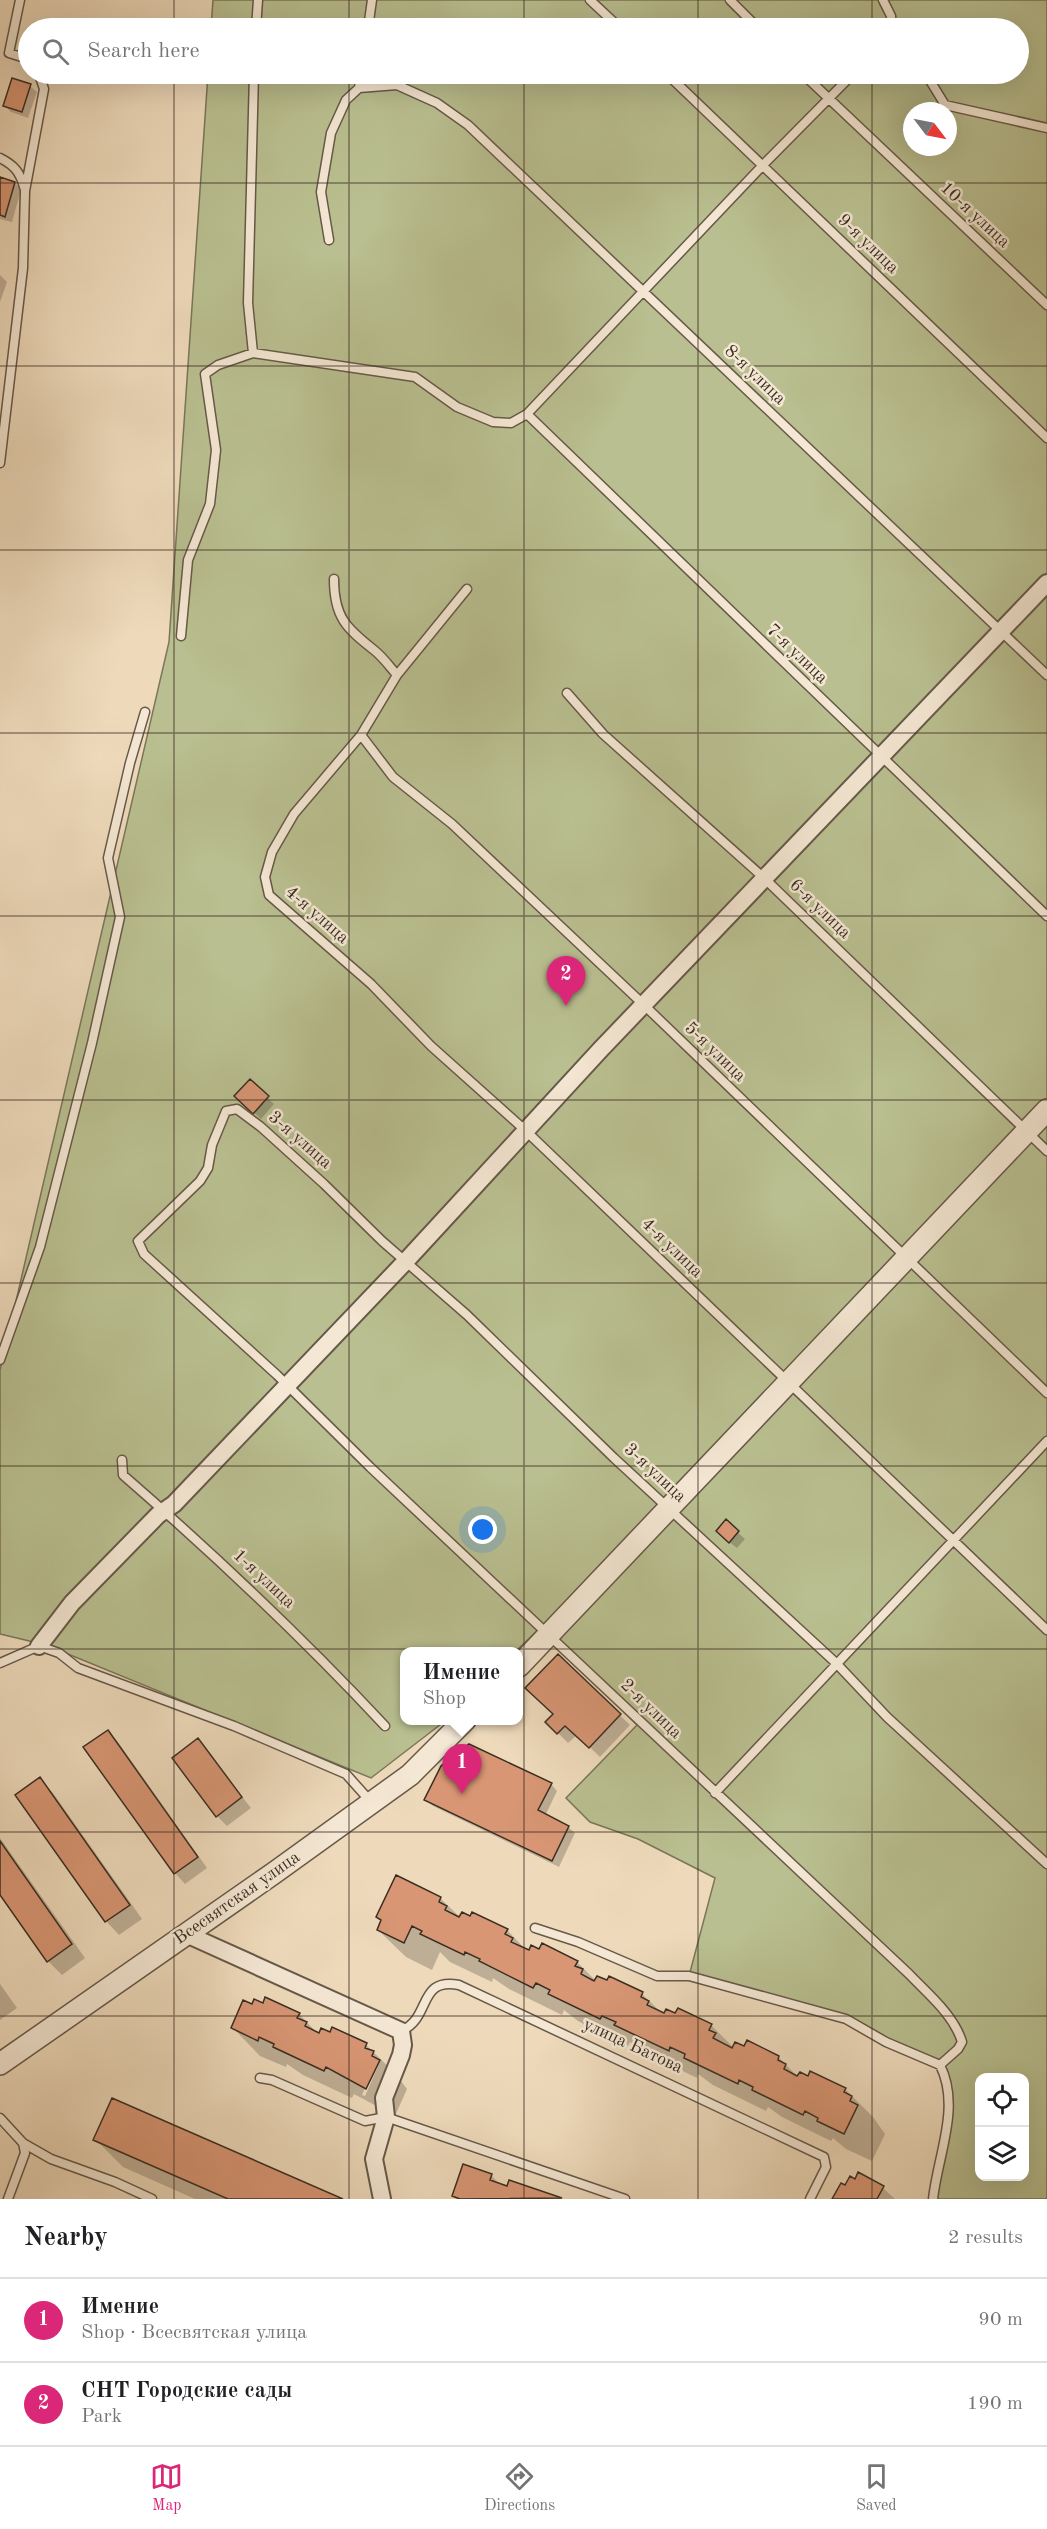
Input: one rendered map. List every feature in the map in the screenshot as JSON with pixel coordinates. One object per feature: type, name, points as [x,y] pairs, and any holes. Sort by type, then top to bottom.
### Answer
[{"type":"street","points":[[39,1646],[72,1604],[164,1511],[174,1504],[405,1262],[764,878],[1047,584]]},
{"type":"street","points":[[523,1662],[1047,1110]]},
{"type":"street","name":"Всесвятская улица","points":[[0,2064],[410,1775],[460,1725]]},
{"type":"street","points":[[186,1934],[400,2031],[403,2045],[384,2098],[386,2117],[374,2159],[382,2199]]},
{"type":"lane","points":[[18,56],[9,53],[20,0]]},
{"type":"lane","points":[[257,18],[258,0]]},
{"type":"lane","points":[[369,18],[372,0]]},
{"type":"lane","points":[[590,0],[609,18]]},
{"type":"lane","points":[[730,0],[748,18]]},
{"type":"lane","points":[[883,0],[891,18]]},
{"type":"lane","points":[[0,463],[23,268],[25,191],[44,89],[42,84]]},
{"type":"lane","points":[[254,84],[248,303],[254,353]]},
{"type":"lane","points":[[329,240],[321,192],[331,133],[346,100],[359,88],[360,84]]},
{"type":"lane","name":"9-я улица","points":[[678,84],[1047,438]]},
{"type":"lane","name":"10-я улица","points":[[813,84],[1047,305]]},
{"type":"lane","points":[[181,636],[188,560],[210,504],[216,450],[205,374],[218,365],[254,353],[415,377],[458,407],[493,422],[511,423],[527,414],[842,84]]},
{"type":"lane","points":[[932,84],[945,105],[1047,128]]},
{"type":"lane","name":"8-я улица","points":[[359,88],[397,85],[437,103],[468,125],[1047,675]]},
{"type":"lane","points":[[0,158],[13,165],[21,174],[25,191]]},
{"type":"lane","name":"7-я улица","points":[[527,414],[1047,916]]},
{"type":"lane","points":[[334,579],[334,599],[341,620],[356,638],[376,652],[397,675]]},
{"type":"lane","points":[[360,735],[397,675],[467,589]]},
{"type":"lane","name":"6-я улица","points":[[567,693],[603,734],[764,878],[1047,1151]]},
{"type":"lane","points":[[0,1360],[40,1247],[92,1043],[120,918],[108,858],[130,763],[145,712]]},
{"type":"lane","name":"4-я улица","points":[[360,735],[294,814],[272,852],[265,877],[268,895],[371,984],[431,1046],[526,1131],[1047,1630]]},
{"type":"lane","name":"5-я улица","points":[[360,735],[393,777],[452,824],[644,1005],[1047,1393]]},
{"type":"lane","name":"3-я улица","points":[[237,1109],[261,1127],[405,1262],[467,1315],[669,1509],[836,1664],[887,1717],[1047,1864]]},
{"type":"lane","name":"2-я улица","points":[[237,1109],[226,1111],[212,1144],[208,1168],[200,1181],[138,1241],[144,1254],[220,1322],[370,1467],[553,1633],[715,1793],[909,1974],[937,2003],[959,2032],[962,2042],[958,2049],[940,2065]]},
{"type":"lane","points":[[715,1793],[1047,1441]]},
{"type":"lane","name":"1-я улица","points":[[122,1460],[123,1475],[319,1655],[385,1726]]},
{"type":"lane","points":[[0,1663],[39,1646],[59,1653],[78,1668],[234,1726],[346,1774],[371,1803]]},
{"type":"lane","points":[[535,1928],[578,1942],[657,1976],[688,1976],[846,2019],[886,2043],[940,2065],[949,2091],[949,2116],[937,2166],[933,2199]]},
{"type":"lane","name":"улица Батова","points":[[400,2031],[410,2027],[417,2019],[427,1998],[436,1986],[445,1982],[459,1985],[824,2157],[826,2167],[810,2199]]},
{"type":"lane","points":[[260,2078],[272,2080],[365,2121],[386,2117],[625,2199]]},
{"type":"lane","points":[[0,2118],[23,2143],[51,2159],[115,2182],[152,2199]]},
{"type":"lane","points":[[8,2199],[25,2153],[23,2143]]},
{"type":"green space","points":[[213,0],[1047,0],[1047,2199],[933,2199],[949,2116],[940,2065],[846,2019],[689,1976],[715,1878],[638,1839],[590,1822],[566,1798],[637,1725],[540,1628],[520,1647],[400,1647],[400,1725],[440,1725],[371,1778],[46,1645],[0,1634],[0,1370],[169,642],[207,84],[1029,84],[1029,18],[212,18]]},
{"type":"building","points":[[12,78],[18,80],[18,84],[31,84],[22,112],[3,106]]},
{"type":"building","points":[[0,177],[15,182],[5,217],[0,215]]},
{"type":"building","points":[[250,1079],[269,1096],[253,1114],[234,1096]]},
{"type":"building","points":[[726,1519],[739,1531],[729,1543],[716,1531]]},
{"type":"building","points":[[558,1654],[621,1714],[589,1748],[565,1726],[557,1734],[545,1722],[553,1714],[525,1688]]},
{"type":"building","points":[[108,1730],[198,1857],[174,1874],[83,1747]]},
{"type":"building","points":[[198,1738],[242,1797],[216,1817],[172,1758]]},
{"type":"building","points":[[469,1744],[552,1783],[538,1810],[569,1826],[552,1861],[424,1800],[441,1766]]},
{"type":"building","points":[[40,1777],[130,1905],[105,1922],[15,1795]]},
{"type":"building","points":[[0,1841],[72,1944],[47,1962],[0,1895]]},
{"type":"building","points":[[396,1875],[441,1897],[439,1902],[447,1906],[445,1910],[459,1917],[462,1912],[470,1916],[472,1912],[508,1929],[505,1934],[513,1938],[511,1942],[529,1950],[531,1945],[539,1949],[542,1943],[578,1961],[575,1966],[583,1969],[581,1974],[594,1981],[597,1976],[607,1980],[609,1976],[643,1992],[641,1997],[649,2001],[647,2005],[664,2013],[666,2009],[675,2013],[678,2008],[712,2024],[709,2030],[716,2033],[713,2038],[732,2048],[735,2042],[744,2046],[747,2040],[779,2056],[778,2060],[786,2064],[784,2069],[797,2076],[800,2072],[808,2076],[810,2071],[846,2088],[844,2092],[852,2096],[850,2101],[858,2105],[844,2134],[817,2121],[818,2118],[805,2111],[803,2115],[752,2090],[753,2087],[739,2080],[738,2084],[684,2058],[685,2054],[670,2047],[669,2051],[614,2025],[616,2022],[602,2016],[600,2019],[548,1994],[550,1990],[536,1983],[533,1988],[479,1961],[480,1959],[465,1952],[464,1955],[420,1934],[422,1931],[412,1926],[404,1943],[377,1930],[381,1920],[376,1917]]},
{"type":"building","points":[[265,1997],[300,2013],[297,2018],[307,2022],[305,2026],[319,2033],[321,2028],[330,2032],[332,2027],[367,2043],[365,2048],[374,2051],[372,2056],[380,2060],[366,2089],[326,2067],[324,2071],[273,2047],[274,2044],[259,2037],[258,2041],[231,2028],[243,2000],[252,2004],[254,1999],[263,2003]]},
{"type":"building","points":[[112,2098],[343,2199],[228,2199],[93,2140]]},
{"type":"building","points":[[463,2164],[492,2174],[490,2180],[507,2186],[509,2180],[562,2198],[460,2199],[452,2196]]},
{"type":"building","points":[[858,2172],[884,2186],[877,2199],[832,2199],[841,2183],[845,2185],[850,2176],[855,2179]]},
{"type":"place","name":"СНТ Городские сады","points":[[566,1006]]},
{"type":"place","name":"Имение","points":[[462,1794]]}]
